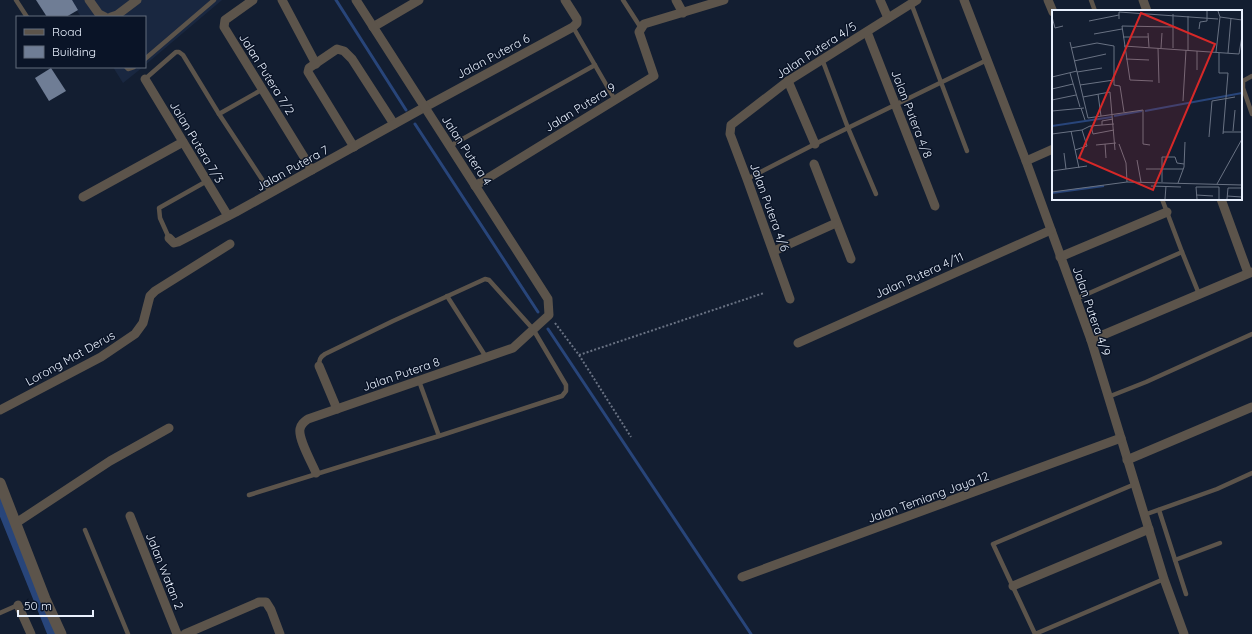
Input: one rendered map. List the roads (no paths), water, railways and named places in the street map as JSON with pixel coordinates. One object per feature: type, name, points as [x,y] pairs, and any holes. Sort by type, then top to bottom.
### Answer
[{"type":"street","points":[[89,0],[101,16]]},
{"type":"street","points":[[114,16],[137,0]]},
{"type":"street","name":"Jalan Putera 7/2","points":[[253,0],[225,20],[224,27],[312,170]]},
{"type":"street","points":[[282,0],[316,64]]},
{"type":"street","name":"Jalan Putera 4","points":[[356,0],[548,299],[549,315]]},
{"type":"street","points":[[373,27],[419,0]]},
{"type":"street","points":[[565,0],[577,19],[577,23],[573,27]]},
{"type":"street","points":[[676,0],[683,13]]},
{"type":"street","points":[[641,28],[646,23],[724,0]]},
{"type":"street","points":[[880,0],[888,18]]},
{"type":"street","name":"Jalan Putera 4/9","points":[[964,0],[1026,161],[1090,340],[1164,579],[1184,634]]},
{"type":"street","points":[[1048,0],[1052,10]]},
{"type":"street","points":[[1143,0],[1147,10]]},
{"type":"street","name":"Jalan Putera 4/5","points":[[731,125],[788,81],[914,2]]},
{"type":"street","name":"Jalan Putera 6","points":[[425,107],[573,27]]},
{"type":"street","name":"Jalan Putera 9","points":[[475,186],[654,76],[639,32],[641,28]]},
{"type":"street","name":"Jalan Putera 4/8","points":[[867,32],[935,206]]},
{"type":"street","points":[[354,147],[308,72],[309,68],[337,50],[344,51],[352,59],[394,124]]},
{"type":"street","name":"Jalan Putera 7/3","points":[[145,79],[228,216]]},
{"type":"street","points":[[788,81],[815,144]]},
{"type":"street","name":"Jalan Putera 7","points":[[169,238],[174,242],[178,242],[271,193],[425,107]]},
{"type":"street","name":"Jalan Putera 4/6","points":[[731,125],[730,134],[748,179],[790,299]]},
{"type":"street","points":[[83,197],[183,142]]},
{"type":"street","points":[[1026,161],[1052,149]]},
{"type":"street","points":[[814,164],[851,259]]},
{"type":"street","points":[[1090,340],[1250,272],[1221,200]]},
{"type":"street","points":[[1060,257],[1167,212]]},
{"type":"street","points":[[774,251],[836,223]]},
{"type":"street","name":"Jalan Putera 4/11","points":[[798,343],[1050,230]]},
{"type":"street","name":"Lorong Mat Derus","points":[[0,410],[101,357],[135,334],[143,323],[150,296],[155,291],[230,244]]},
{"type":"street","name":"Jalan Putera 8","points":[[316,473],[300,437],[300,429],[302,424],[308,419],[513,348],[549,315]]},
{"type":"street","points":[[319,366],[337,409]]},
{"type":"street","points":[[1127,460],[1252,408]]},
{"type":"street","points":[[16,523],[110,461],[169,428]]},
{"type":"street","name":"Jalan Temiang Jaya 12","points":[[742,577],[1121,438]]},
{"type":"street","points":[[0,483],[45,599],[61,634]]},
{"type":"street","name":"Jalan Watan 2","points":[[130,516],[177,634]]},
{"type":"street","points":[[1013,586],[1149,529]]},
{"type":"street","points":[[185,634],[259,602],[266,602],[271,610],[280,634]]},
{"type":"street","points":[[18,605],[31,634]]},
{"type":"lane","points":[[16,0],[27,16]]},
{"type":"lane","points":[[146,58],[214,0]]},
{"type":"lane","points":[[623,0],[641,28]]},
{"type":"lane","points":[[1091,0],[1095,10]]},
{"type":"lane","points":[[914,2],[968,151]]},
{"type":"lane","points":[[573,27],[615,100]]},
{"type":"lane","points":[[145,79],[176,52],[180,52],[218,114],[271,193]]},
{"type":"lane","points":[[822,59],[848,128],[876,194]]},
{"type":"lane","points":[[748,179],[815,144],[987,60]]},
{"type":"lane","points":[[450,146],[595,65]]},
{"type":"lane","points":[[1252,76],[1243,82],[1243,88],[1252,114]]},
{"type":"lane","points":[[218,114],[263,89]]},
{"type":"lane","points":[[169,238],[160,218],[159,208],[206,182]]},
{"type":"lane","points":[[1162,200],[1199,294]]},
{"type":"lane","points":[[1075,299],[1182,252]]},
{"type":"lane","points":[[249,495],[562,396],[566,391],[566,386],[533,329],[489,280],[485,279],[321,356],[319,366]]},
{"type":"lane","points":[[447,296],[486,357]]},
{"type":"lane","points":[[1108,397],[1146,382],[1252,334]]},
{"type":"lane","points":[[419,381],[439,436]]},
{"type":"lane","points":[[1144,515],[1217,489],[1252,474]]},
{"type":"lane","points":[[1135,484],[993,544],[1035,634],[1164,579]]},
{"type":"lane","points":[[1159,510],[1186,594]]},
{"type":"lane","points":[[85,530],[128,634]]},
{"type":"lane","points":[[1175,560],[1220,543]]},
{"type":"lane","points":[[0,613],[18,605]]},
{"type":"waterway","points":[[336,0],[406,110]]},
{"type":"waterway","points":[[415,124],[538,312]]},
{"type":"waterway","points":[[548,329],[751,634]]},
{"type":"waterway","points":[[0,502],[53,634]]}]
